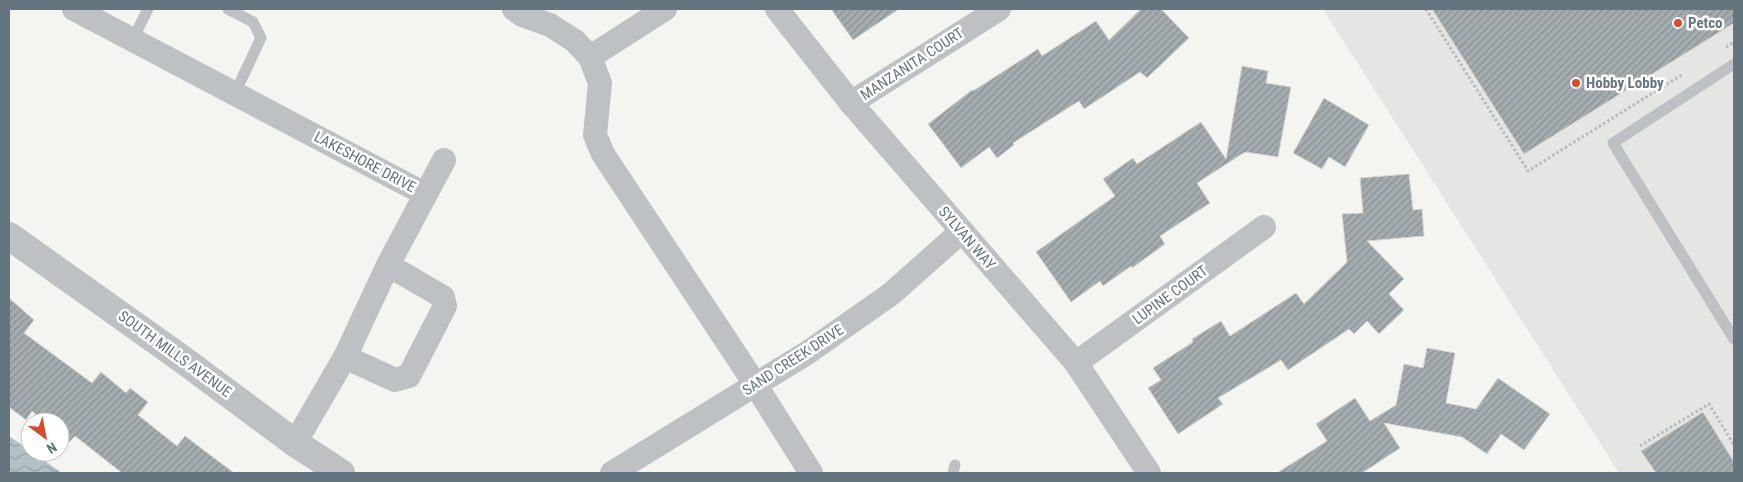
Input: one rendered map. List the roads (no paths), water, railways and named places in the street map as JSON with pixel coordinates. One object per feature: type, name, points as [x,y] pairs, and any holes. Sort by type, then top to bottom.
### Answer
[{"type":"street","name":"LAKESHORE DRIVE","points":[[74,9],[425,194],[388,265],[345,357],[295,443]]},
{"type":"street","points":[[514,9],[522,15],[550,25],[576,41],[590,57],[600,83],[595,135],[603,154],[755,384],[811,473]]},
{"type":"street","points":[[590,57],[665,9]]},
{"type":"street","name":"SYLVAN WAY","points":[[776,9],[851,104],[1076,363],[1149,473]]},
{"type":"street","name":"MANZANITA COURT","points":[[851,104],[999,9]]},
{"type":"street","points":[[425,194],[444,160]]},
{"type":"street","name":"LUPINE COURT","points":[[1076,363],[1264,227]]},
{"type":"street","name":"SAND CREEK DRIVE","points":[[612,473],[806,353],[891,294],[962,231]]},
{"type":"street","name":"SOUTH MILLS AVENUE","points":[[9,236],[182,359],[295,443],[341,473]]},
{"type":"street","points":[[345,357],[395,380],[409,376],[445,306],[443,297],[388,265]]},
{"type":"lane","points":[[134,39],[148,9]]},
{"type":"lane","points":[[228,9],[253,22],[261,38],[235,93]]},
{"type":"lane","points":[[1734,64],[1613,143],[1734,339]]},
{"type":"water","points":[[9,436],[20,444],[20,462],[46,462],[62,473],[9,473]]},
{"type":"place","name":"Petco","points":[[1678,23]]},
{"type":"place","name":"Hobby Lobby","points":[[1576,83]]}]
